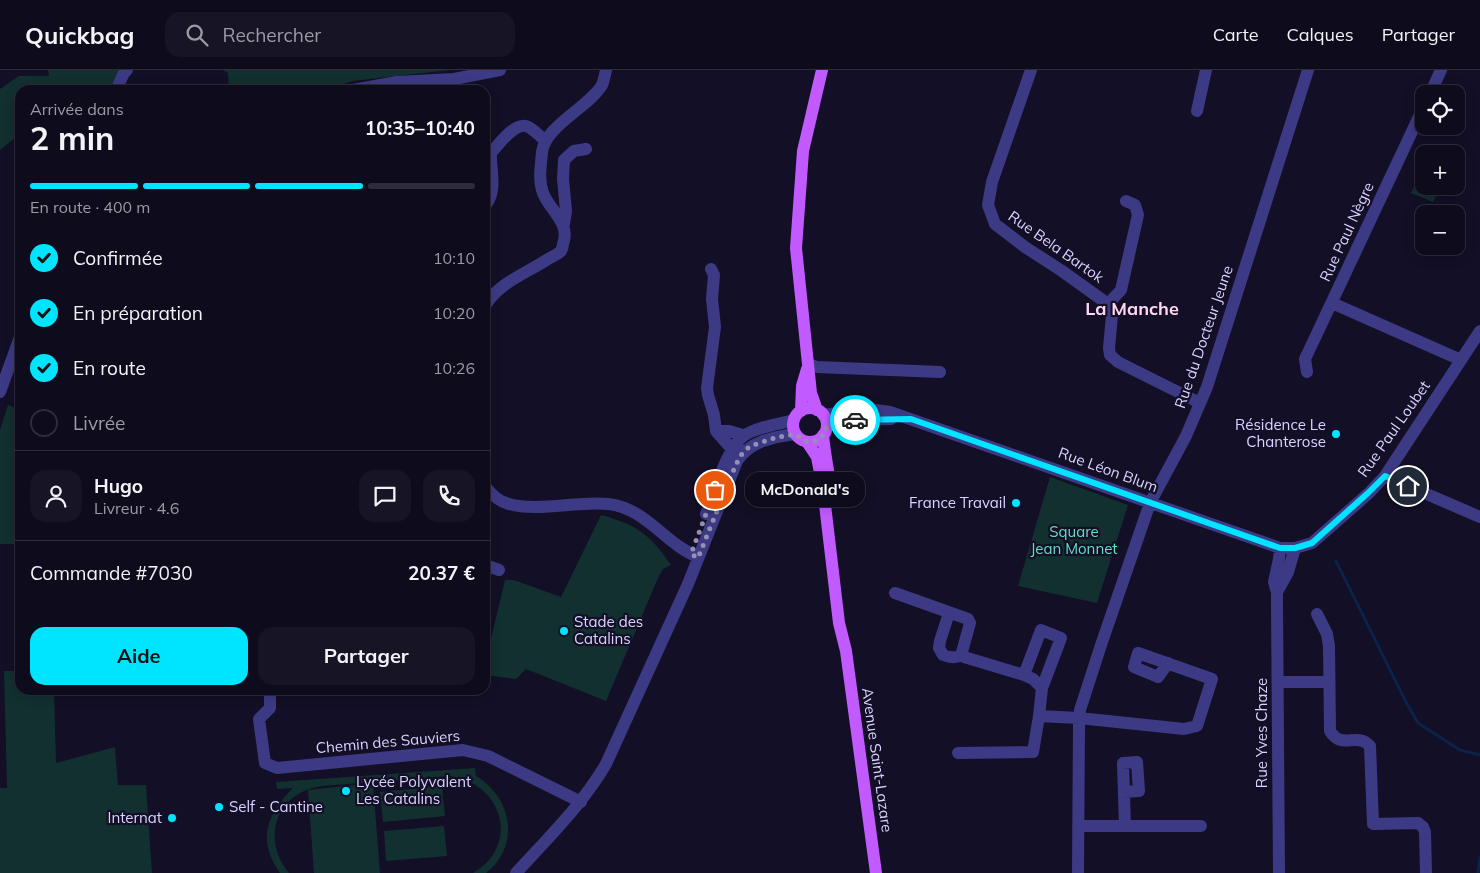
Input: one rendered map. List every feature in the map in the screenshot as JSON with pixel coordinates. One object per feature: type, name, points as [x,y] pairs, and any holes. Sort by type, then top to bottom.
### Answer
[{"type":"main road","name":"Avenue Saint-Lazare","points":[[822,70],[802,151],[796,248],[811,393],[822,421],[825,454],[831,486],[847,622],[846,651]]},
{"type":"main road","name":"Avenue Saint-Lazare","points":[[797,416],[802,386],[809,364]]},
{"type":"main road","points":[[805,409],[822,421],[818,440],[807,442],[796,434],[793,428],[797,416],[805,409]]},
{"type":"main road","name":"Avenue Saint-Lazare","points":[[807,442],[817,457],[823,488],[839,623],[846,651],[876,873]]},
{"type":"street","points":[[118,85],[127,70]]},
{"type":"street","points":[[380,85],[454,78],[500,70]]},
{"type":"street","points":[[564,224],[551,208],[543,193],[540,178],[542,149],[559,125],[597,91],[603,82],[606,70]]},
{"type":"street","name":"Rue Bela Bartok","points":[[1031,70],[992,182],[988,205],[995,224],[1108,304],[1112,315],[1110,355],[1126,366],[1200,403]]},
{"type":"street","points":[[1197,111],[1206,70]]},
{"type":"street","name":"Rue du Docteur Jeune","points":[[1078,873],[1079,718],[1101,645],[1150,502],[1186,436],[1208,387],[1308,70]]},
{"type":"street","points":[[1434,85],[1441,70]]},
{"type":"street","name":"Rue Paul Nègre","points":[[1307,372],[1305,359],[1415,125]]},
{"type":"street","points":[[490,199],[493,186],[492,152],[502,139],[512,131],[528,126],[546,141]]},
{"type":"street","points":[[490,297],[522,274],[542,264],[561,251],[565,240],[564,224],[566,211],[563,179],[564,160],[574,150],[586,149]]},
{"type":"street","name":"Rue Bela Bartok","points":[[1108,304],[1121,290],[1138,215],[1135,205],[1126,201]]},
{"type":"street","points":[[712,269],[714,275],[712,299],[716,321],[707,388],[716,430],[732,448],[740,449],[746,441]]},
{"type":"street","points":[[1332,302],[1460,360]]},
{"type":"street","name":"Rue Paul Loubet","points":[[1295,548],[1312,543],[1385,476],[1480,331]]},
{"type":"street","points":[[0,392],[15,352]]},
{"type":"street","points":[[809,364],[817,366],[940,372]]},
{"type":"street","points":[[695,556],[750,432],[797,416]]},
{"type":"street","name":"Rue Léon Blum","points":[[822,421],[911,419],[1280,548],[1295,548]]},
{"type":"street","points":[[716,430],[729,431],[746,441],[796,434]]},
{"type":"street","points":[[516,873],[581,802],[595,784],[606,764],[688,584],[695,556],[732,448]]},
{"type":"street","points":[[1385,476],[1480,517]]},
{"type":"street","points":[[490,494],[508,504],[526,507],[584,503],[610,504],[624,508],[650,522],[683,550],[695,556]]},
{"type":"street","name":"Rue Yves Chaze","points":[[1279,873],[1277,592],[1274,582],[1280,548]]},
{"type":"street","name":"Rue Yves Chaze","points":[[1277,592],[1288,572],[1295,548]]},
{"type":"street","points":[[490,567],[499,570]]},
{"type":"street","points":[[895,593],[968,619],[970,623],[962,652],[963,655]]},
{"type":"street","points":[[949,613],[939,648],[943,655],[950,658],[957,658],[963,655]]},
{"type":"street","points":[[1317,614],[1327,634],[1329,646],[1330,731],[1333,738],[1344,741],[1363,741],[1370,746],[1372,824],[1418,823],[1423,827],[1425,832],[1426,873]]},
{"type":"street","points":[[958,754],[1034,752],[1042,688],[1062,638],[1041,630],[1024,675]]},
{"type":"street","points":[[963,655],[964,657],[1024,675],[1033,679],[1042,688]]},
{"type":"street","points":[[1039,716],[1079,718],[1184,729],[1197,726],[1212,679],[1168,663]]},
{"type":"street","points":[[1278,682],[1329,682]]},
{"type":"street","name":"Chemin des Sauviers","points":[[270,695],[270,708],[259,720],[265,763],[277,768],[462,750],[488,756],[581,802]]},
{"type":"street","points":[[1124,792],[1126,826]]},
{"type":"street","points":[[1078,826],[1200,826]]},
{"type":"green space","points":[[48,70],[121,70],[111,85],[15,85],[15,138],[0,150],[0,89],[19,76],[49,76]]},
{"type":"green space","points":[[223,70],[450,70],[353,81],[341,85],[229,85],[228,73]]},
{"type":"green space","points":[[1415,184],[1415,195],[1411,193]]},
{"type":"green space","points":[[1416,195],[1436,195],[1433,202]]},
{"type":"green space","points":[[8,405],[15,408],[15,544],[0,544],[0,430]]},
{"type":"green space","name":"Square Jean Monnet","points":[[1050,477],[1128,505],[1097,603],[1018,586]]},
{"type":"green space","name":"Stade des Catalins","points":[[601,515],[642,532],[671,565],[663,569],[658,578],[606,701],[526,669],[516,679],[490,676],[490,643],[505,580],[514,580],[561,597]]},
{"type":"green space","points":[[4,671],[15,671],[15,695],[54,695],[56,763],[115,747],[118,785],[146,785],[152,873],[0,873],[0,788],[7,788]]},
{"type":"green space","points":[[475,768],[476,776],[498,796],[508,822],[508,836],[504,849],[497,862],[486,873],[473,873],[488,861],[497,848],[501,833],[499,817],[493,803],[483,791],[468,781],[450,776],[322,786],[306,790],[294,797],[284,807],[278,819],[275,832],[280,859],[289,873],[280,873],[273,861],[267,839],[268,828],[276,808],[293,788],[277,789],[276,782]]},
{"type":"green space","points":[[373,783],[380,873],[314,873],[308,790]]},
{"type":"green space","points":[[442,786],[445,816],[383,822],[380,792]]},
{"type":"green space","points":[[444,826],[447,856],[386,861],[384,831]]},
{"type":"waterway","points":[[1336,561],[1418,723],[1460,750],[1480,755]]},
{"type":"waterway","points":[[1478,873],[1480,858]]},
{"type":"way so far","points":[[715,490],[691,554],[698,558],[737,461],[750,446],[778,437],[796,434],[804,441],[812,442],[818,440],[823,435],[827,426],[855,420]]},
{"type":"place","name":"Résidence Le Chanterose","points":[[1336,434]]},
{"type":"place","name":"McDonald's","points":[[715,490]]},
{"type":"place","name":"France Travail","points":[[1016,503]]},
{"type":"place","name":"Stade des Catalins","points":[[564,631]]},
{"type":"place","name":"Lycée Polyvalent Les Catalins","points":[[346,791]]},
{"type":"place","name":"Self - Cantine","points":[[219,807]]},
{"type":"place","name":"Internat","points":[[172,818]]},
{"type":"district","name":"La Manche","points":[[1132,309]]},
{"type":"route","points":[[855,420],[911,419],[1280,548],[1295,548],[1312,543],[1385,476],[1408,486]]}]
